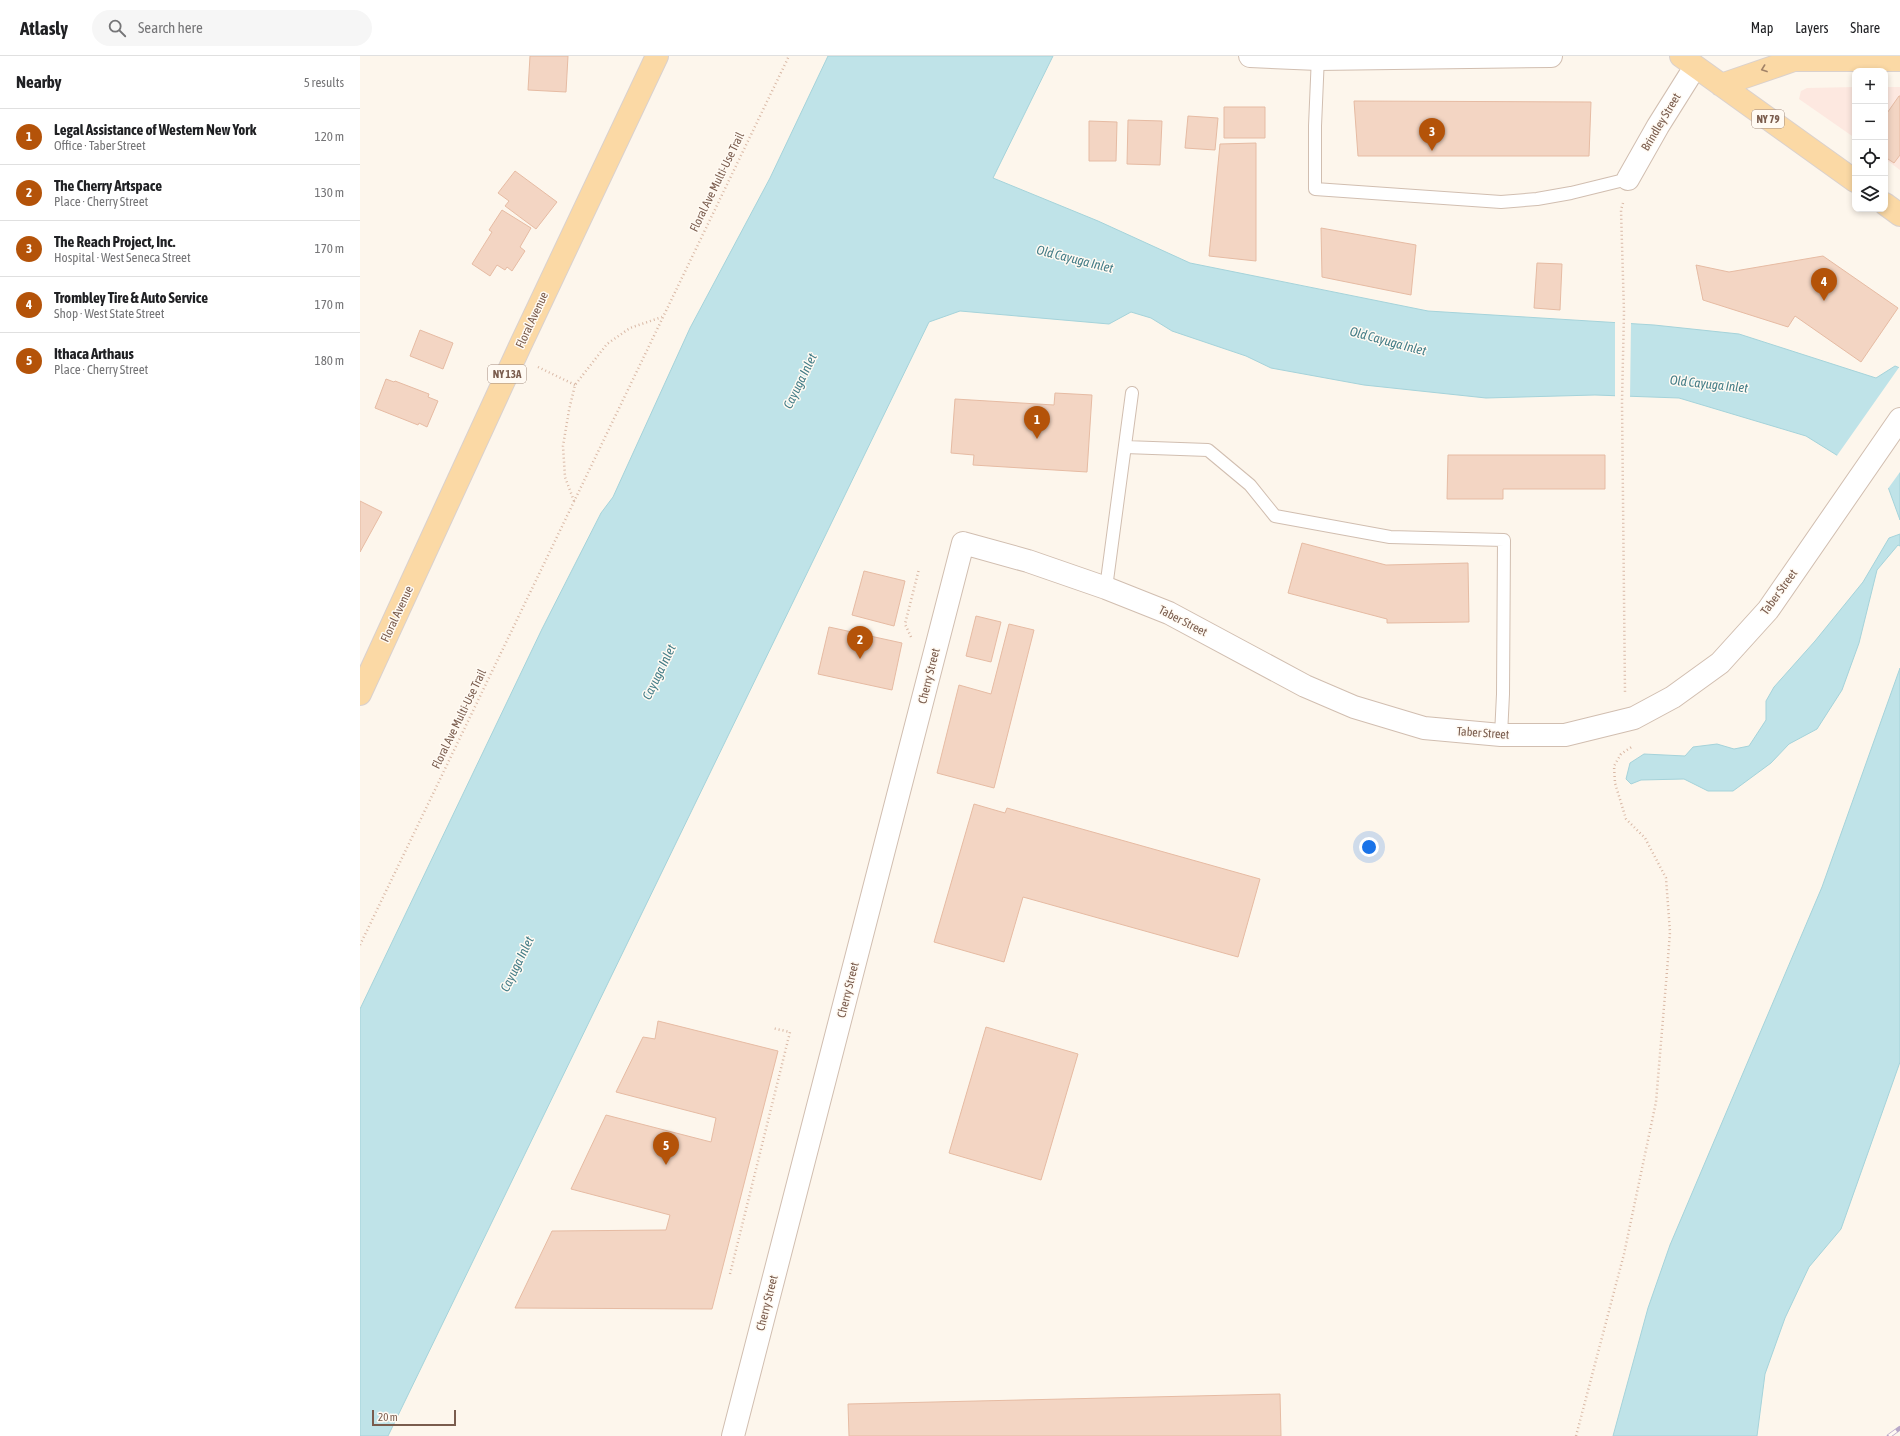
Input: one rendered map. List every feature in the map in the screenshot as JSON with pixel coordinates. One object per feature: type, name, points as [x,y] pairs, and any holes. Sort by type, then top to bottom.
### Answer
[{"type":"main road","name":"Floral Avenue","points":[[360,694],[515,357],[657,56]]},
{"type":"main road","points":[[1721,85],[1794,60],[1826,58],[1900,60]]},
{"type":"main road","name":"NY 79","points":[[1688,61],[1852,179]]},
{"type":"main road","points":[[1888,206],[1900,215]]},
{"type":"street","points":[[1250,56],[1318,58],[1551,56]]},
{"type":"street","name":"Brindley Street","points":[[1628,179],[1658,126],[1688,61]]},
{"type":"street","name":"Taber Street","points":[[963,543],[1028,561],[1106,588],[1169,613],[1305,686],[1354,707],[1424,728],[1501,735],[1565,735],[1634,718],[1673,697],[1720,663],[1768,610],[1900,419]]},
{"type":"street","name":"Cherry Street","points":[[733,1436],[963,543]]},
{"type":"lane","points":[[1318,58],[1314,126],[1316,188],[1500,202],[1537,199],[1571,193],[1628,179]]},
{"type":"lane","points":[[1106,588],[1132,393]]},
{"type":"lane","points":[[1125,447],[1208,450],[1250,485],[1275,516],[1390,537],[1504,540],[1504,694],[1501,735]]},
{"type":"path","name":"Floral Ave Multi-Use Trail","points":[[360,945],[789,56]]},
{"type":"path","points":[[1576,1436],[1624,1254],[1656,1102],[1670,932],[1666,878],[1645,838],[1626,819],[1615,783],[1614,766],[1621,754],[1643,739],[1625,694],[1622,402],[1624,312],[1621,210],[1628,179]]},
{"type":"path","points":[[574,501],[565,477],[563,446],[569,410],[576,386],[607,344],[630,328],[662,317]]},
{"type":"path","points":[[515,357],[576,386]]},
{"type":"path","points":[[910,645],[911,637],[905,624],[919,569]]},
{"type":"path","points":[[730,1274],[790,1032],[772,1028]]},
{"type":"shaded area","points":[[1852,87],[1852,136],[1799,99],[1801,91],[1807,88]]},
{"type":"shaded area","points":[[1888,87],[1900,87],[1900,170],[1888,161]]},
{"type":"water","points":[[828,56],[1053,56],[993,178],[1098,221],[1190,263],[1428,311],[1654,325],[1739,334],[1876,378],[1895,366],[1900,368],[1900,520],[1888,487],[1806,436],[1679,398],[1595,395],[1486,398],[1364,385],[1271,368],[1246,356],[1172,331],[1151,318],[1131,312],[1109,324],[960,311],[929,322],[388,1436],[360,1436],[360,1009],[542,629],[601,513],[613,497],[690,328],[770,178]]},
{"type":"water","points":[[1900,534],[1900,546],[1898,545],[1877,570],[1859,643],[1842,690],[1817,729],[1789,744],[1771,763],[1733,791],[1708,791],[1684,779],[1641,780],[1631,784],[1626,779],[1630,763],[1644,754],[1685,756],[1693,747],[1717,744],[1734,749],[1749,746],[1766,720],[1766,701],[1774,687],[1815,641],[1863,582],[1889,538]]},
{"type":"water","points":[[1900,668],[1900,1062],[1841,1229],[1809,1267],[1785,1318],[1765,1374],[1757,1436],[1613,1436],[1648,1308],[1670,1245],[1822,887]]},
{"type":"pier","points":[[1615,320],[1631,321],[1630,399],[1615,398]]},
{"type":"pier","points":[[1900,366],[1900,472],[1887,490],[1836,457]]},
{"type":"building","points":[[530,56],[568,56],[566,92],[528,90]]},
{"type":"building","points":[[1900,96],[1900,155],[1894,163],[1888,159],[1888,112]]},
{"type":"building","points":[[1354,101],[1591,102],[1589,156],[1358,156]]},
{"type":"building","points":[[1224,107],[1265,107],[1265,138],[1224,138]]},
{"type":"building","points":[[1188,116],[1218,118],[1215,150],[1185,148]]},
{"type":"building","points":[[1128,120],[1162,121],[1160,165],[1127,164]]},
{"type":"building","points":[[1089,121],[1117,122],[1116,161],[1089,161]]},
{"type":"building","points":[[1256,143],[1256,261],[1209,256],[1220,144]]},
{"type":"building","points":[[515,171],[557,202],[536,229],[505,206],[509,201],[498,193]]},
{"type":"building","points":[[502,210],[531,228],[520,247],[525,251],[512,271],[507,267],[505,270],[497,265],[490,276],[472,264],[492,232],[489,230]]},
{"type":"building","points":[[1321,228],[1416,245],[1411,295],[1322,277]]},
{"type":"building","points":[[1823,256],[1898,308],[1861,362],[1795,316],[1788,327],[1703,300],[1696,265],[1729,272]]},
{"type":"building","points":[[1537,263],[1562,264],[1560,310],[1534,308]]},
{"type":"building","points":[[420,330],[453,343],[443,369],[410,356]]},
{"type":"building","points":[[386,379],[429,394],[428,397],[438,401],[427,427],[419,423],[418,425],[375,408]]},
{"type":"building","points":[[1055,393],[1092,395],[1087,472],[973,465],[974,455],[951,453],[955,399],[1054,405]]},
{"type":"building","points":[[1448,455],[1605,455],[1605,489],[1503,489],[1503,499],[1447,499]]},
{"type":"building","points":[[360,501],[382,512],[360,552]]},
{"type":"building","points":[[1302,543],[1386,565],[1468,563],[1469,622],[1387,623],[1387,619],[1288,593]]},
{"type":"building","points":[[864,571],[905,581],[894,626],[852,615]]},
{"type":"building","points":[[976,616],[1001,622],[991,662],[966,656]]},
{"type":"building","points":[[1009,624],[1034,630],[994,788],[937,773],[959,685],[991,694]]},
{"type":"building","points":[[829,627],[902,643],[892,690],[818,674]]},
{"type":"building","points":[[974,804],[1005,813],[1007,808],[1260,879],[1238,957],[1023,897],[1004,962],[934,942]]},
{"type":"building","points":[[658,1021],[778,1051],[712,1309],[515,1308],[552,1231],[666,1230],[670,1215],[571,1189],[606,1115],[711,1142],[716,1118],[616,1092],[643,1037],[655,1039]]},
{"type":"building","points":[[986,1027],[1078,1054],[1041,1180],[949,1153]]},
{"type":"building","points":[[1280,1394],[1281,1436],[849,1436],[848,1404]]},
{"type":"railway","points":[[1889,1436],[1900,1428]]},
{"type":"place","name":"The Reach Project, Inc.","points":[[1432,151]]},
{"type":"place","name":"Trombley Tire & Auto Service","points":[[1824,301]]},
{"type":"place","name":"Legal Assistance of Western New York","points":[[1037,439]]},
{"type":"place","name":"The Cherry Artspace","points":[[860,659]]},
{"type":"place","name":"Ithaca Arthaus","points":[[666,1165]]},
{"type":"water label","name":"Old Cayuga Inlet","points":[[1075,259]]},
{"type":"water label","name":"Old Cayuga Inlet","points":[[1388,341]]},
{"type":"water label","name":"Cayuga Inlet","points":[[800,381]]},
{"type":"water label","name":"Old Cayuga Inlet","points":[[1709,384]]},
{"type":"water label","name":"Cayuga Inlet","points":[[659,672]]},
{"type":"water label","name":"Cayuga Inlet","points":[[517,964]]}]
